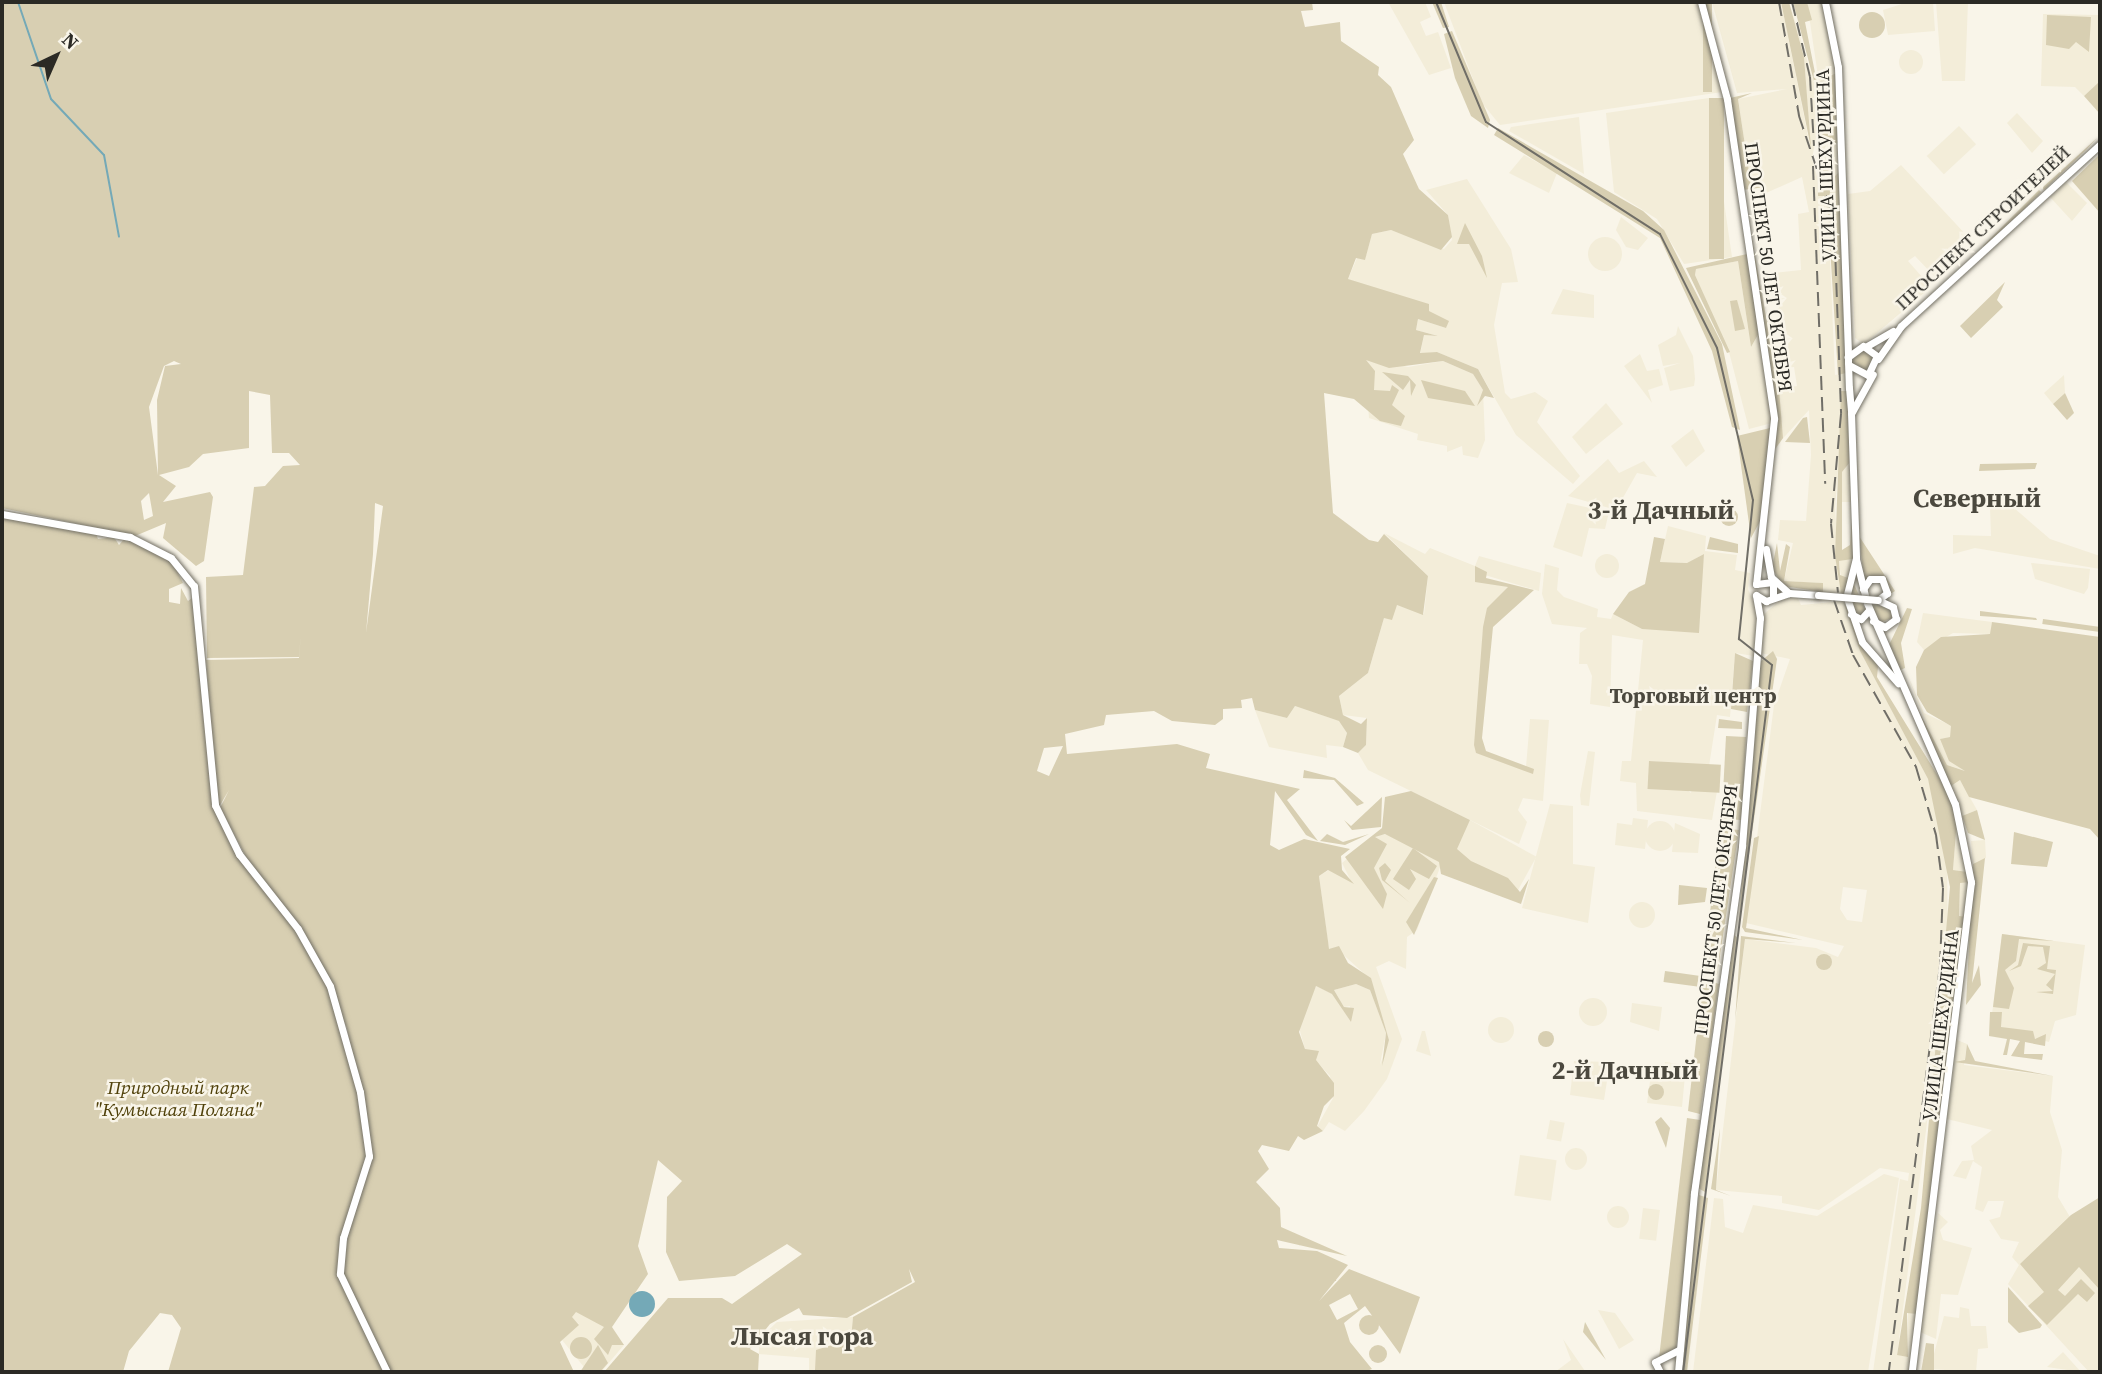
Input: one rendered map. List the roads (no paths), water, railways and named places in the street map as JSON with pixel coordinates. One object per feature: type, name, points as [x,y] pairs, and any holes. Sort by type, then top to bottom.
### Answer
[{"type":"main road","name":"ПРОСПЕКТ 50 ЛЕТ ОКТЯБРЯ","points":[[1678,1372],[1693,1206],[1742,846],[1760,618],[1755,595],[1766,541],[1774,419],[1727,99],[1701,2]]},
{"type":"main road","name":"УЛИЦА ШЕХУРДИНА","points":[[1825,2],[1831,12],[1838,67],[1856,559],[1872,621],[1893,674],[1904,692],[1955,804],[1972,896],[1912,1372]]},
{"type":"main road","name":"ПРОСПЕКТ СТРОИТЕЛЕЙ","points":[[2086,154],[2100,136]]},
{"type":"main road","name":"ПРОСПЕКТ СТРОИТЕЛЕЙ","points":[[1874,372],[1878,359],[1901,326],[2100,144]]},
{"type":"main road","name":"ПРОСПЕКТ СТРОИТЕЛЕЙ","points":[[1848,361],[1865,346],[1901,326]]},
{"type":"main road","points":[[1847,328],[1878,359]]},
{"type":"main road","points":[[1848,361],[1860,376],[1874,372]]},
{"type":"main road","points":[[1851,413],[1874,372]]},
{"type":"main road","points":[[2,514],[130,537],[180,566],[200,601],[215,805],[239,854],[320,968],[360,1092],[369,1156],[343,1238],[340,1274],[387,1372]]},
{"type":"main road","name":"ПРОСПЕКТ 50 ЛЕТ ОКТЯБРЯ","points":[[1760,618],[1772,599],[1766,541]]},
{"type":"main road","name":"УЛИЦА ШЕХУРДИНА","points":[[1856,559],[1848,593],[1851,613],[1867,650],[1893,674]]},
{"type":"main road","points":[[1851,613],[1861,619],[1870,579],[1882,579],[1888,593],[1878,600]]},
{"type":"main road","points":[[1757,580],[1772,580],[1789,593]]},
{"type":"main road","points":[[1755,595],[1772,599],[1789,593],[1878,600],[1894,607],[1896,619],[1885,627],[1872,621]]},
{"type":"main road","points":[[1848,593],[1865,597]]},
{"type":"main road","points":[[1657,1368],[1680,1349]]},
{"type":"water","points":[[642,1291],[651,1295],[655,1304],[651,1313],[642,1317],[633,1313],[629,1304],[633,1295]]},
{"type":"waterway","points":[[18,2],[51,99],[104,155],[119,237]]},
{"type":"tram line","points":[[1436,2],[1486,122],[1660,234],[1717,348],[1753,500],[1739,639],[1772,665],[1683,1372]]},
{"type":"railway","points":[[1779,2],[1799,116],[1834,220],[1841,414],[1831,524],[1838,593]]},
{"type":"railway","points":[[1792,2],[1810,77],[1814,146]]},
{"type":"railway","points":[[1813,166],[1825,484]]},
{"type":"railway","points":[[1834,600],[1853,655],[1916,767],[1936,835],[1943,888],[1940,966],[1889,1372]]},
{"type":"district","name":"Северный","points":[[1977,499]]},
{"type":"district","name":"3-й Дачный","points":[[1661,511]]},
{"type":"district","name":"Торговый центр","points":[[1693,696]]},
{"type":"district","name":"2-й Дачный","points":[[1625,1071]]},
{"type":"district","name":"Лысая гора","points":[[802,1337]]},
{"type":"park label","name":"Природный парк \"Кумысная Поляна\"","points":[[178,1099]]}]
